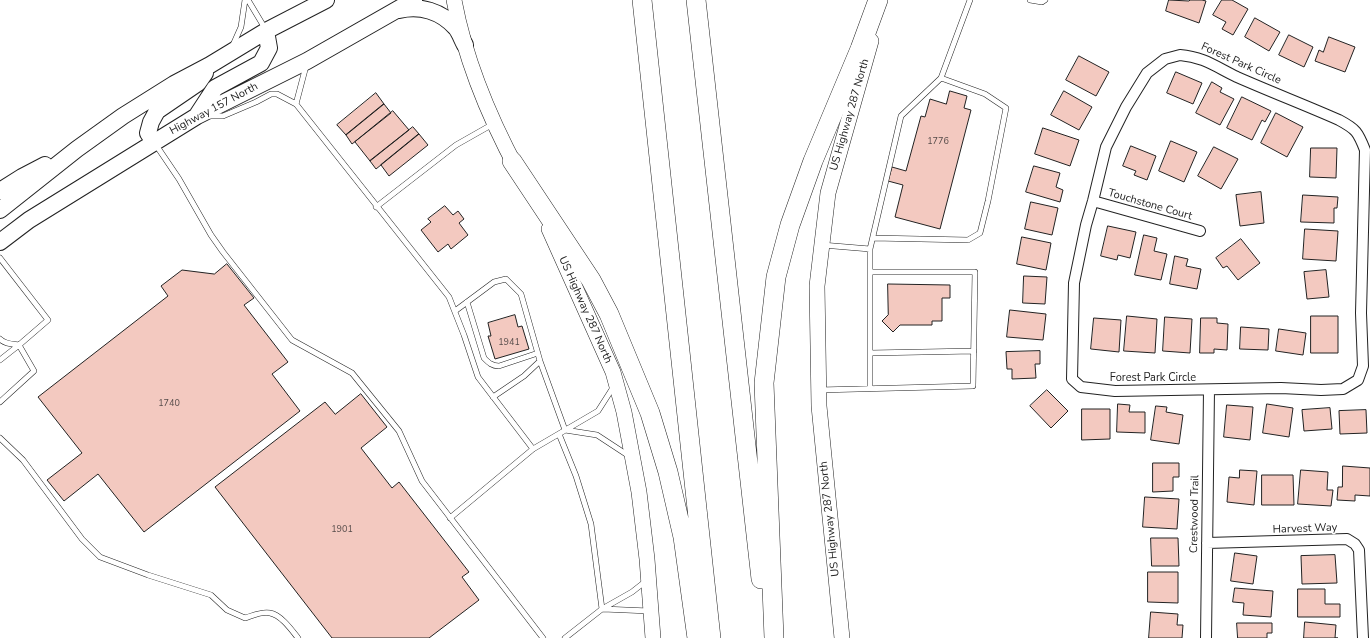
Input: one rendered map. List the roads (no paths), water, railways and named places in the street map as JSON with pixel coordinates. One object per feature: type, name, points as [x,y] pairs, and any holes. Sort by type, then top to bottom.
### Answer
[{"type":"highway","points":[[642,0],[711,638]]},
{"type":"highway","points":[[696,0],[767,638]]},
{"type":"highway","points":[[774,638],[764,383],[776,277],[790,225],[813,161],[860,49],[878,0]]},
{"type":"highway","points":[[512,160],[591,280],[609,314],[650,413],[668,472],[683,538],[697,638]]},
{"type":"main road","points":[[0,210],[77,149],[123,116],[174,84],[226,56],[266,31],[326,0]]},
{"type":"main road","name":"Highway 157 North","points":[[0,242],[29,220],[197,116],[307,61],[414,0]]},
{"type":"main road","name":"US Highway 287 North","points":[[454,0],[471,67],[494,124],[554,238],[616,383],[624,412],[639,492],[649,579],[653,638]]},
{"type":"main road","name":"US Highway 287 North","points":[[842,638],[818,390],[817,286],[828,193],[882,0]]},
{"type":"main road","points":[[392,12],[409,8],[427,9],[443,16],[457,29],[465,45]]},
{"type":"main road","points":[[197,116],[215,88],[261,63],[269,48],[266,31]]},
{"type":"main road","points":[[154,142],[148,133],[151,122],[157,111],[198,83],[210,65]]},
{"type":"main road","points":[[0,191],[22,177],[77,149]]},
{"type":"street","name":"Forest Park Circle","points":[[1180,55],[1194,56],[1209,62],[1236,76],[1339,120],[1350,126],[1359,134],[1365,150],[1362,313],[1363,366],[1358,380],[1343,389],[1321,390],[1281,388],[1209,390],[1115,391],[1081,387],[1072,379],[1074,282],[1086,225],[1106,147],[1126,107],[1147,73],[1165,59],[1180,55]]},
{"type":"street","name":"Touchstone Court","points":[[1093,201],[1200,231]]},
{"type":"street","name":"Crestwood Trail","points":[[1206,638],[1209,390]]},
{"type":"street","name":"Harvest Way","points":[[1207,543],[1347,540],[1355,544],[1359,550],[1363,638]]},
{"type":"lane","points":[[246,0],[266,31]]},
{"type":"lane","points":[[226,56],[236,41],[241,27],[246,0]]},
{"type":"lane","points":[[870,389],[870,249],[900,116],[941,78],[970,0]]},
{"type":"lane","points":[[1030,0],[1042,2],[1044,0]]},
{"type":"lane","points":[[296,104],[307,61]]},
{"type":"lane","points":[[873,238],[968,240],[980,233],[988,201],[1006,108],[985,94],[941,78]]},
{"type":"lane","points":[[197,116],[223,116],[271,94],[278,94],[296,104],[449,298],[464,334],[478,377],[533,449]]},
{"type":"lane","points":[[376,207],[456,145],[494,124]]},
{"type":"lane","points":[[154,142],[179,179],[211,235],[292,340],[352,373],[399,431],[422,481],[543,638]]},
{"type":"lane","points":[[822,244],[870,249]]},
{"type":"lane","points":[[0,258],[48,320],[0,360]]},
{"type":"lane","points":[[818,390],[973,386],[974,272],[870,272]]},
{"type":"lane","points":[[454,311],[494,282],[506,279],[521,294],[540,361],[565,430]]},
{"type":"lane","points":[[466,302],[484,358],[493,366],[499,366],[538,353]]},
{"type":"lane","points":[[0,339],[10,344],[19,345]]},
{"type":"lane","points":[[0,402],[34,371],[19,345]]},
{"type":"lane","points":[[870,353],[974,351]]},
{"type":"lane","points":[[494,397],[524,376],[540,361]]},
{"type":"lane","points":[[450,518],[533,449],[598,411],[616,383]]},
{"type":"lane","points":[[565,430],[597,435],[632,458]]},
{"type":"lane","points":[[559,434],[576,476],[591,524],[602,609]]},
{"type":"lane","points":[[0,438],[23,460],[82,539],[100,557],[148,575],[210,595],[227,610],[245,618],[270,613],[284,621],[298,638]]},
{"type":"lane","points":[[565,638],[602,609],[632,592],[649,579]]},
{"type":"lane","points":[[602,609],[651,611]]}]
